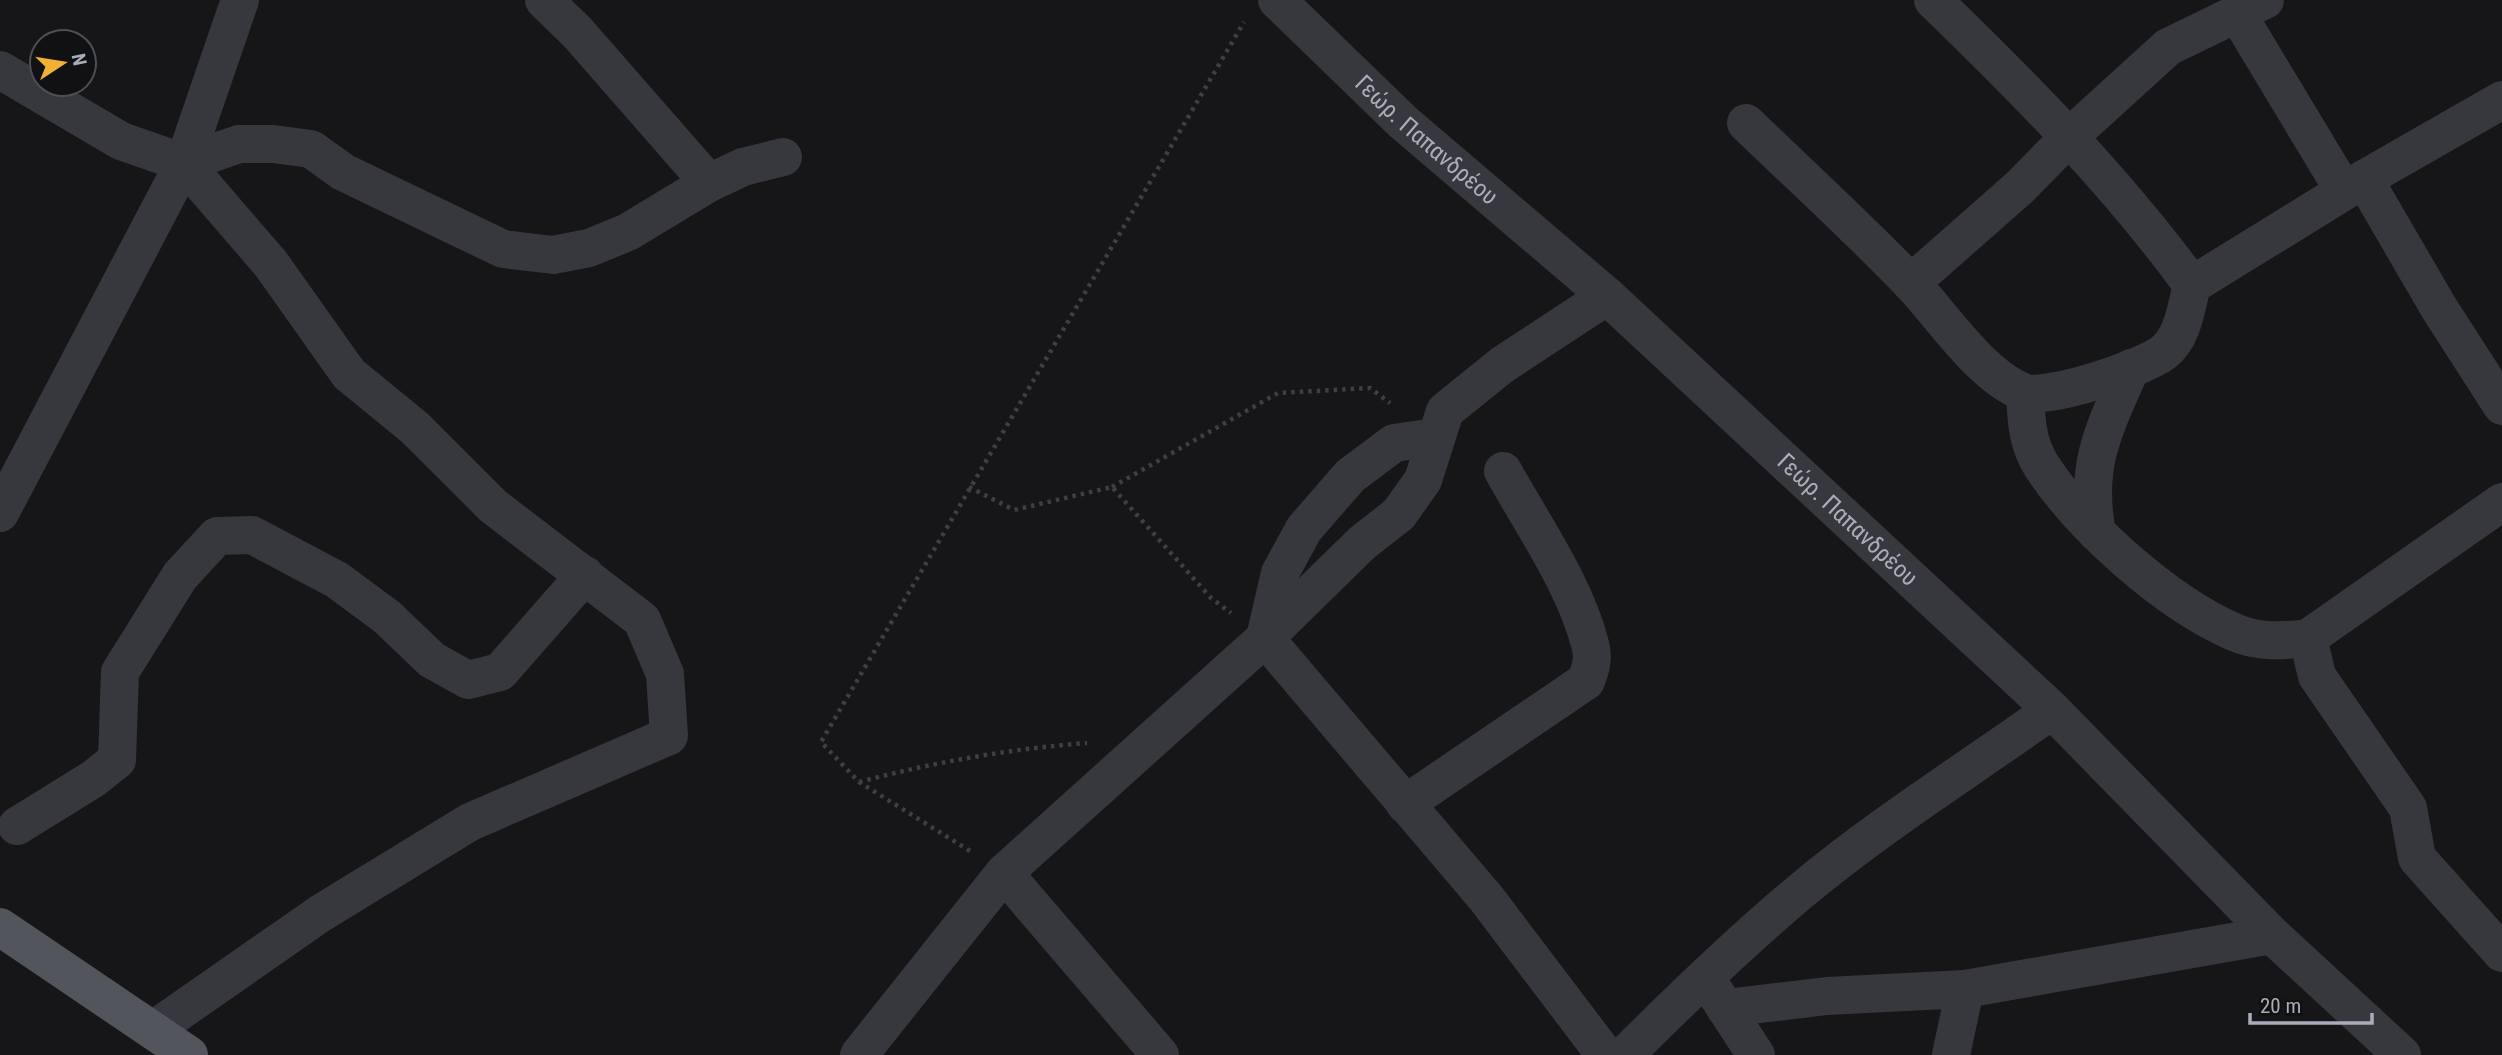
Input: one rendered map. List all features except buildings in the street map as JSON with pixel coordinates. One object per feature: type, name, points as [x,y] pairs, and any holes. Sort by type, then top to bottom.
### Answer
[{"type":"main road","points":[[0,927],[189,1055]]},
{"type":"street","points":[[0,513],[184,163],[240,0]]},
{"type":"street","points":[[544,0],[577,32],[709,183]]},
{"type":"street","points":[[1933,0],[2068,138],[2192,285]]},
{"type":"street","name":"Γεώρ. Παπανδρέου","points":[[1263,6],[1607,296],[2052,710],[2272,935],[2402,1055]]},
{"type":"street","points":[[1911,283],[2020,187],[2068,138],[2168,47],[2252,7],[2354,185],[2439,308],[2502,406]]},
{"type":"street","points":[[0,70],[121,141],[184,163],[271,264],[349,374],[415,428],[494,506],[642,620],[665,674],[669,736],[470,822],[321,914],[153,1030]]},
{"type":"street","points":[[1746,123],[1911,283],[1981,362],[2025,393],[2064,390],[2131,368],[2164,352],[2179,333],[2192,285],[2354,185],[2502,100]]},
{"type":"street","points":[[184,163],[239,144],[311,149],[343,172],[503,249],[553,255],[589,248],[628,232],[709,183],[743,167],[783,157]]},
{"type":"street","points":[[859,1055],[1004,873],[1265,638],[1363,543],[1399,514],[1423,480],[1434,437],[1445,411],[1464,394],[1607,296]]},
{"type":"street","points":[[2097,533],[2091,502],[2092,469],[2107,422],[2131,368]]},
{"type":"street","points":[[2025,393],[2026,429],[2040,464],[2097,533],[2174,599],[2236,633],[2278,642],[2308,638],[2502,502]]},
{"type":"street","points":[[1265,638],[1280,573],[1304,529],[1350,476],[1394,443],[1434,437]]},
{"type":"street","points":[[1405,804],[1587,681],[1592,665],[1591,646],[1576,604],[1503,471]]},
{"type":"street","points":[[17,826],[93,779],[117,760],[120,672],[180,576],[217,536],[252,535],[337,580],[387,617],[432,660],[468,680],[500,672],[585,575]]},
{"type":"street","points":[[1265,638],[1486,898],[1605,1055]]},
{"type":"street","points":[[2308,638],[2317,676],[2408,808],[2417,858],[2502,953]]},
{"type":"street","points":[[1625,1055],[1704,976],[1802,890],[1902,814],[2052,710]]},
{"type":"street","points":[[1004,873],[1160,1055]]},
{"type":"street","points":[[1725,1008],[1827,996],[1965,989],[2272,935]]},
{"type":"street","points":[[1704,976],[1756,1055]]},
{"type":"street","points":[[1951,1055],[1965,989]]},
{"type":"path","points":[[1004,873],[859,782],[821,742],[970,487],[1263,6]]},
{"type":"path","points":[[970,487],[1014,510],[1112,487],[1278,393],[1370,388],[1434,437]]},
{"type":"path","points":[[1112,487],[1211,597],[1265,638]]},
{"type":"path","points":[[859,782],[935,762],[1021,748],[1119,741],[1132,758]]}]
